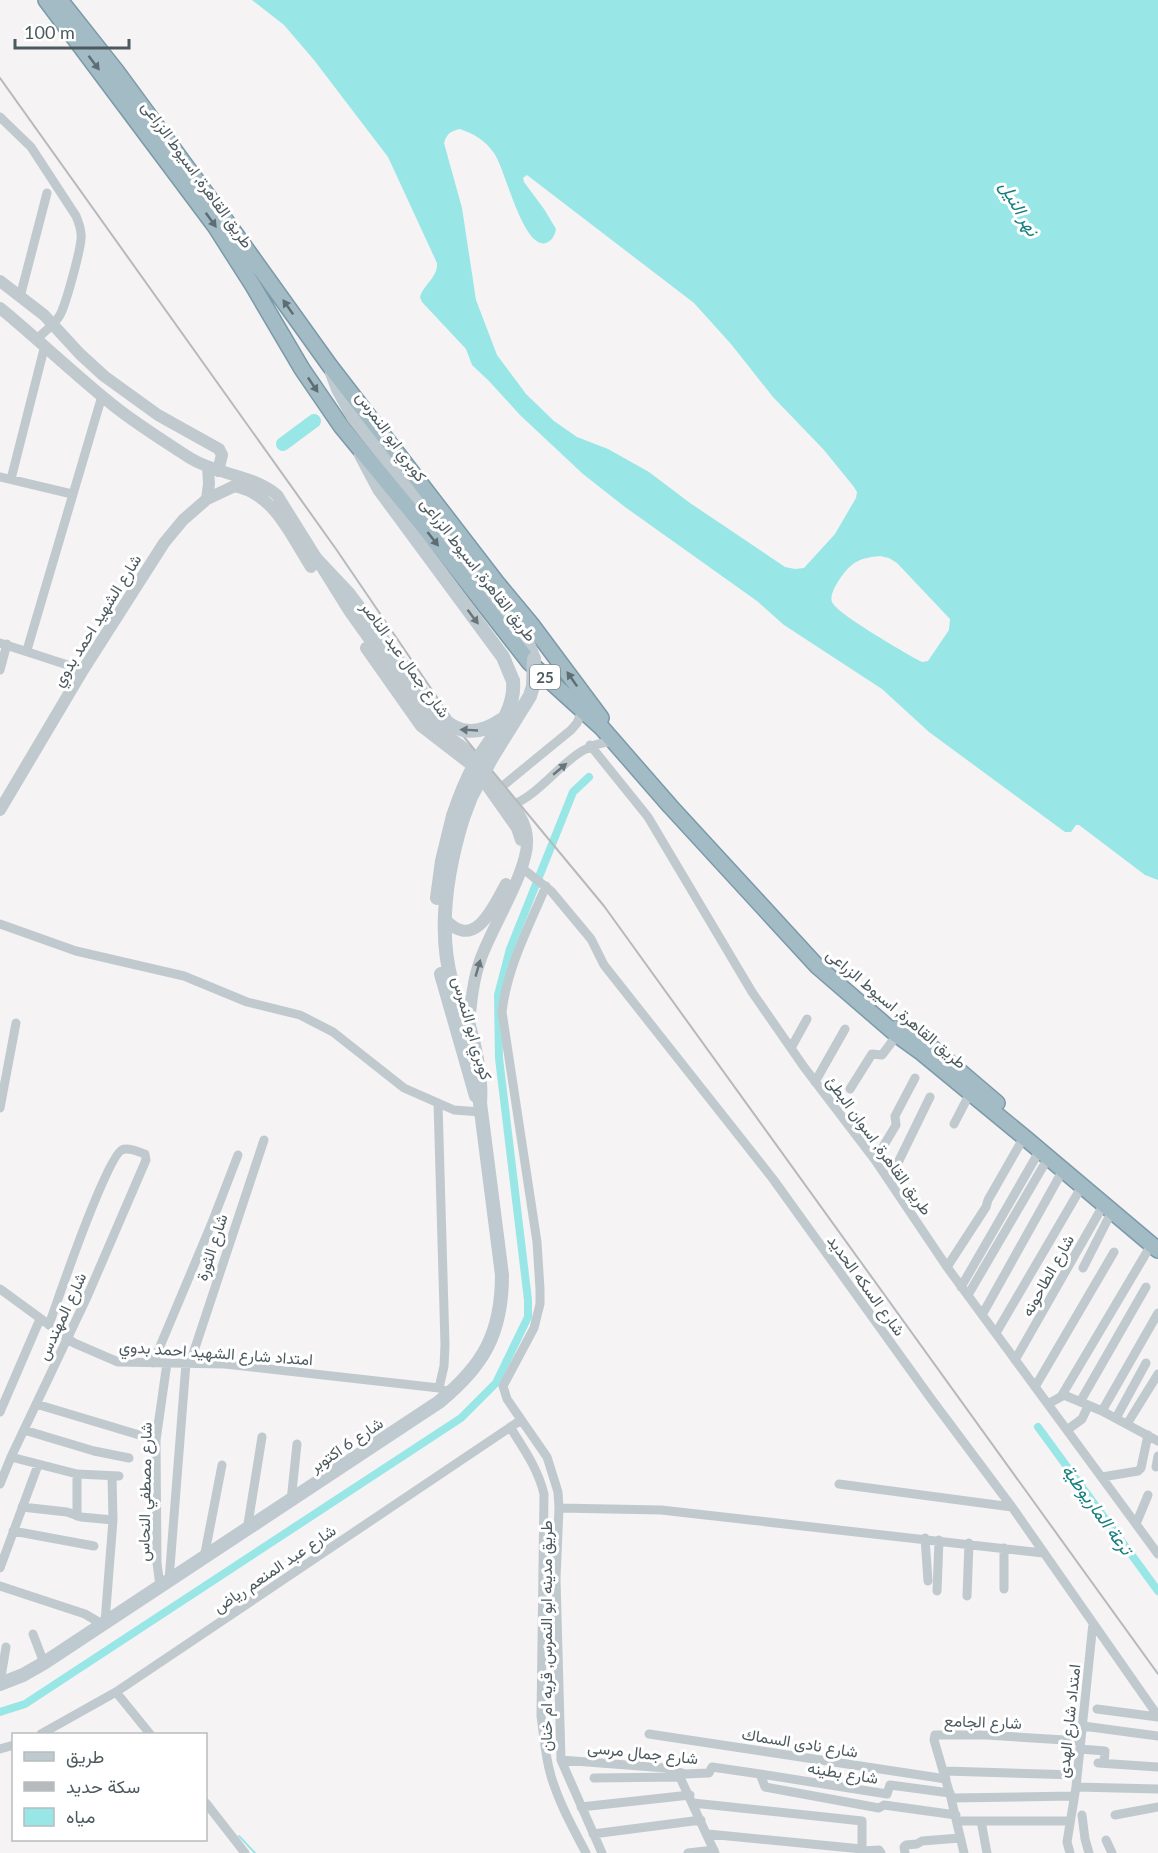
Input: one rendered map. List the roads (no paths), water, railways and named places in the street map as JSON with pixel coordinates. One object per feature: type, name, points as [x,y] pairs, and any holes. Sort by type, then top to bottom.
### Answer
[{"type":"highway","name":"طريق القاهرة, اسيوط الزراعى","points":[[46,0],[215,226],[302,369],[328,407],[518,649],[545,678],[616,742],[663,798],[817,966],[897,1035],[922,1053],[1108,1208],[1156,1244]]},
{"type":"highway","name":"طريق القاهرة, اسيوط الزراعى","points":[[60,0],[117,72],[330,366],[531,624],[594,710],[793,934],[838,978],[894,1026],[922,1040],[1156,1244]]},
{"type":"main road","name":"كوبري ابو النمرس","points":[[330,366],[338,389],[354,417],[517,625],[534,659],[533,686],[530,696],[490,759],[458,817],[451,867],[445,919],[446,948],[450,971],[469,1025],[481,1091],[481,1108]]},
{"type":"main road","name":"كوبري ابو النمرس","points":[[358,447],[379,489],[503,657],[513,681],[513,696],[505,717],[472,769],[439,877],[437,947],[442,981],[470,1079],[481,1108]]},
{"type":"main road","points":[[315,558],[348,593],[436,711],[449,725],[466,731],[485,729],[505,717]]},
{"type":"main road","name":"شارع 6 اكتوبر","points":[[0,1683],[23,1676],[44,1664],[291,1501],[445,1390],[463,1382],[483,1355],[496,1325],[502,1292],[501,1259],[481,1108]]},
{"type":"street","points":[[0,117],[31,147],[76,216],[81,239],[62,311],[41,342],[11,479]]},
{"type":"street","points":[[20,297],[47,193]]},
{"type":"street","points":[[0,281],[52,324],[104,376],[158,415],[220,450],[222,455],[213,469],[207,499]]},
{"type":"street","name":"شارع جمال عبد الناصر","points":[[0,308],[102,396],[148,431],[213,469],[252,480],[269,488],[277,495],[350,612],[430,723],[466,750],[512,805],[526,832],[526,871],[491,932],[480,959],[472,994],[469,1025]]},
{"type":"street","points":[[27,650],[102,396]]},
{"type":"street","points":[[148,431],[158,415]]},
{"type":"street","points":[[0,477],[72,494]]},
{"type":"street","name":"شارع الشهيد احمد بدوي","points":[[0,810],[4,794],[164,543],[183,520],[207,499],[252,480]]},
{"type":"street","name":"شارع جمال عبد الناصر","points":[[234,486],[253,492],[270,505],[415,719],[427,733],[460,755],[474,768],[517,828],[521,842],[519,858],[486,921],[477,928],[467,930],[453,926],[445,919]]},
{"type":"street","points":[[0,670],[3,644],[83,670]]},
{"type":"street","points":[[499,789],[575,726],[582,711]]},
{"type":"street","points":[[512,805],[530,795],[591,745],[607,741],[616,742]]},
{"type":"street","name":"طريق القاهرة, اسوان البطئ","points":[[591,745],[656,830],[724,946],[791,1048],[875,1160],[961,1287],[1158,1554]]},
{"type":"street","name":"شارع السكه الحديد","points":[[526,871],[543,883],[591,939],[604,964],[772,1179],[1012,1507],[1158,1716]]},
{"type":"street","name":"طريق مدينه ابو النمرس, قريه ام خنان","points":[[543,883],[510,973],[502,1012],[537,1242],[540,1304],[534,1328],[502,1386],[521,1420],[547,1457],[558,1492],[556,1579],[561,1760],[602,1853]]},
{"type":"street","points":[[0,924],[76,951],[184,976],[247,1002],[300,1015],[333,1032],[404,1088],[454,1110],[481,1108]]},
{"type":"street","points":[[791,1048],[807,1019]]},
{"type":"street","points":[[0,1108],[16,1023]]},
{"type":"street","points":[[815,1082],[845,1029]]},
{"type":"street","points":[[850,1089],[872,1054],[882,1056],[897,1035]]},
{"type":"street","points":[[875,1160],[896,1125],[896,1116],[915,1078]]},
{"type":"street","points":[[954,1124],[970,1093]]},
{"type":"street","points":[[889,1181],[930,1097]]},
{"type":"street","points":[[438,1103],[445,1390]]},
{"type":"street","points":[[947,1267],[986,1207],[987,1200],[1024,1137]]},
{"type":"street","name":"شارع الثورة","points":[[165,1583],[188,1363],[264,1140]]},
{"type":"street","name":"شارع المهندس","points":[[0,1484],[68,1339],[146,1160],[145,1154],[126,1149],[116,1155],[95,1198],[49,1325]]},
{"type":"street","points":[[961,1287],[1044,1154]]},
{"type":"street","points":[[968,1295],[1044,1154]]},
{"type":"street","points":[[153,1363],[238,1155]]},
{"type":"street","points":[[982,1315],[1063,1170]]},
{"type":"street","points":[[996,1334],[1082,1186]]},
{"type":"street","points":[[1083,1268],[1108,1208]]},
{"type":"street","name":"شارع الطاحونه","points":[[1015,1360],[1108,1208]]},
{"type":"street","points":[[1048,1404],[1062,1395],[1156,1244]]},
{"type":"street","points":[[1035,1387],[1114,1252]]},
{"type":"street","points":[[1067,1430],[1082,1419],[1084,1404],[1146,1287]]},
{"type":"street","name":"امتداد شارع الشهيد احمد بدوي","points":[[0,1289],[68,1339],[115,1361],[225,1364],[445,1390]]},
{"type":"street","points":[[1102,1411],[1158,1313]]},
{"type":"street","points":[[0,1412],[40,1319]]},
{"type":"street","name":"شارع مصطفي النحاس","points":[[165,1583],[157,1563],[156,1440],[167,1363]]},
{"type":"street","points":[[1116,1418],[1146,1363]]},
{"type":"street","points":[[1127,1424],[1158,1374]]},
{"type":"street","points":[[1062,1395],[1154,1436],[1138,1471],[1102,1477]]},
{"type":"street","points":[[36,1404],[156,1440]]},
{"type":"street","name":"شارع عبد المنعم رياض","points":[[43,1733],[116,1692],[521,1420]]},
{"type":"street","name":"طريق مدينه ابو النمرس, قريه ام خنان","points":[[510,1427],[532,1463],[544,1494],[542,1716],[545,1747],[551,1776],[563,1808],[586,1853]]},
{"type":"street","points":[[24,1430],[94,1451],[129,1458]]},
{"type":"street","points":[[247,1530],[261,1437]]},
{"type":"street","points":[[291,1501],[297,1444]]},
{"type":"street","points":[[1155,1467],[1158,1456]]},
{"type":"street","points":[[0,1586],[85,1614],[103,1623],[116,1476],[78,1474],[11,1457]]},
{"type":"street","points":[[0,1568],[38,1465]]},
{"type":"street","points":[[204,1558],[222,1465]]},
{"type":"street","points":[[77,1516],[78,1474]]},
{"type":"street","points":[[839,1484],[1012,1507]]},
{"type":"street","points":[[1136,1524],[1148,1495]]},
{"type":"street","points":[[22,1507],[113,1520]]},
{"type":"street","points":[[559,1508],[661,1510],[1043,1552]]},
{"type":"street","points":[[14,1531],[94,1546]]},
{"type":"street","points":[[1148,1539],[1158,1535]]},
{"type":"street","points":[[924,1538],[928,1581]]},
{"type":"street","points":[[937,1591],[939,1540]]},
{"type":"street","points":[[967,1596],[969,1543]]},
{"type":"street","points":[[1004,1548],[1004,1589]]},
{"type":"street","name":"امتداد شارع الهدى","points":[[1066,1852],[1081,1745],[1093,1623]]},
{"type":"street","points":[[33,1634],[44,1664]]},
{"type":"street","points":[[0,1683],[6,1647]]},
{"type":"street","points":[[116,1692],[149,1733]]},
{"type":"street","points":[[1097,1709],[1158,1716]]},
{"type":"street","points":[[1083,1726],[1158,1736]]},
{"type":"street","name":"شارع نادى السماك","points":[[649,1734],[945,1775],[1077,1775]]},
{"type":"street","name":"شارع الجامع","points":[[964,1853],[951,1796],[934,1740],[937,1734],[1028,1737],[1081,1745]]},
{"type":"street","points":[[1081,1745],[1105,1751],[1101,1763],[1158,1767]]},
{"type":"street","name":"شارع جمال مرسى","points":[[561,1760],[666,1768],[679,1775],[709,1773],[712,1767],[760,1774],[765,1787],[879,1808],[884,1805],[956,1818]]},
{"type":"street","name":"شارع بطينه","points":[[760,1774],[887,1794],[890,1785],[951,1796]]},
{"type":"street","points":[[594,1778],[679,1775],[714,1851],[688,1853]]},
{"type":"street","points":[[951,1796],[1158,1789]]},
{"type":"street","points":[[581,1807],[692,1799],[863,1822],[862,1851]]},
{"type":"street","points":[[207,1804],[245,1853]]},
{"type":"street","points":[[1115,1815],[1158,1807]]},
{"type":"street","points":[[1082,1815],[1084,1839],[1089,1853]]},
{"type":"street","points":[[956,1818],[981,1821],[1070,1821]]},
{"type":"street","points":[[593,1834],[701,1820]]},
{"type":"street","points":[[981,1821],[987,1853]]},
{"type":"street","points":[[708,1834],[862,1851],[879,1850],[880,1853]]},
{"type":"street","points":[[905,1853],[906,1845],[922,1841],[960,1838]]},
{"type":"street","points":[[1106,1840],[1112,1853]]},
{"type":"water","name":"نهر النيل","points":[[252,0],[1158,0],[1158,880],[1145,875],[1079,825],[1076,825],[1071,832],[1065,832],[929,732],[882,689],[784,625],[757,601],[625,507],[583,474],[520,415],[472,365],[466,349],[422,302],[420,297],[437,268],[437,263],[388,157],[314,60],[284,25]],"holes":[[[460,129],[479,138],[494,153],[522,222],[538,242],[550,241],[556,229],[524,182],[523,178],[527,175],[694,303],[731,344],[773,397],[824,450],[854,487],[857,492],[856,498],[835,534],[804,568],[785,567],[690,503],[649,472],[608,449],[577,437],[554,421],[526,394],[497,355],[476,300],[462,208],[444,143],[450,133]],[[880,556],[897,563],[950,619],[949,630],[928,661],[922,662],[884,640],[845,615],[832,602],[834,589],[849,567],[862,559]]]},
{"type":"waterway","points":[[283,444],[314,421]]},
{"type":"waterway","points":[[0,1712],[25,1704],[461,1418],[496,1383],[528,1317],[528,1300],[499,1058],[498,995],[510,949],[573,792],[589,777]]},
{"type":"waterway","name":"ترعة الماريوطية","points":[[1038,1427],[1158,1591]]},
{"type":"waterway","points":[[239,1836],[255,1853]]},
{"type":"railway","points":[[0,78],[336,549],[464,737],[604,906],[1158,1674]]}]
